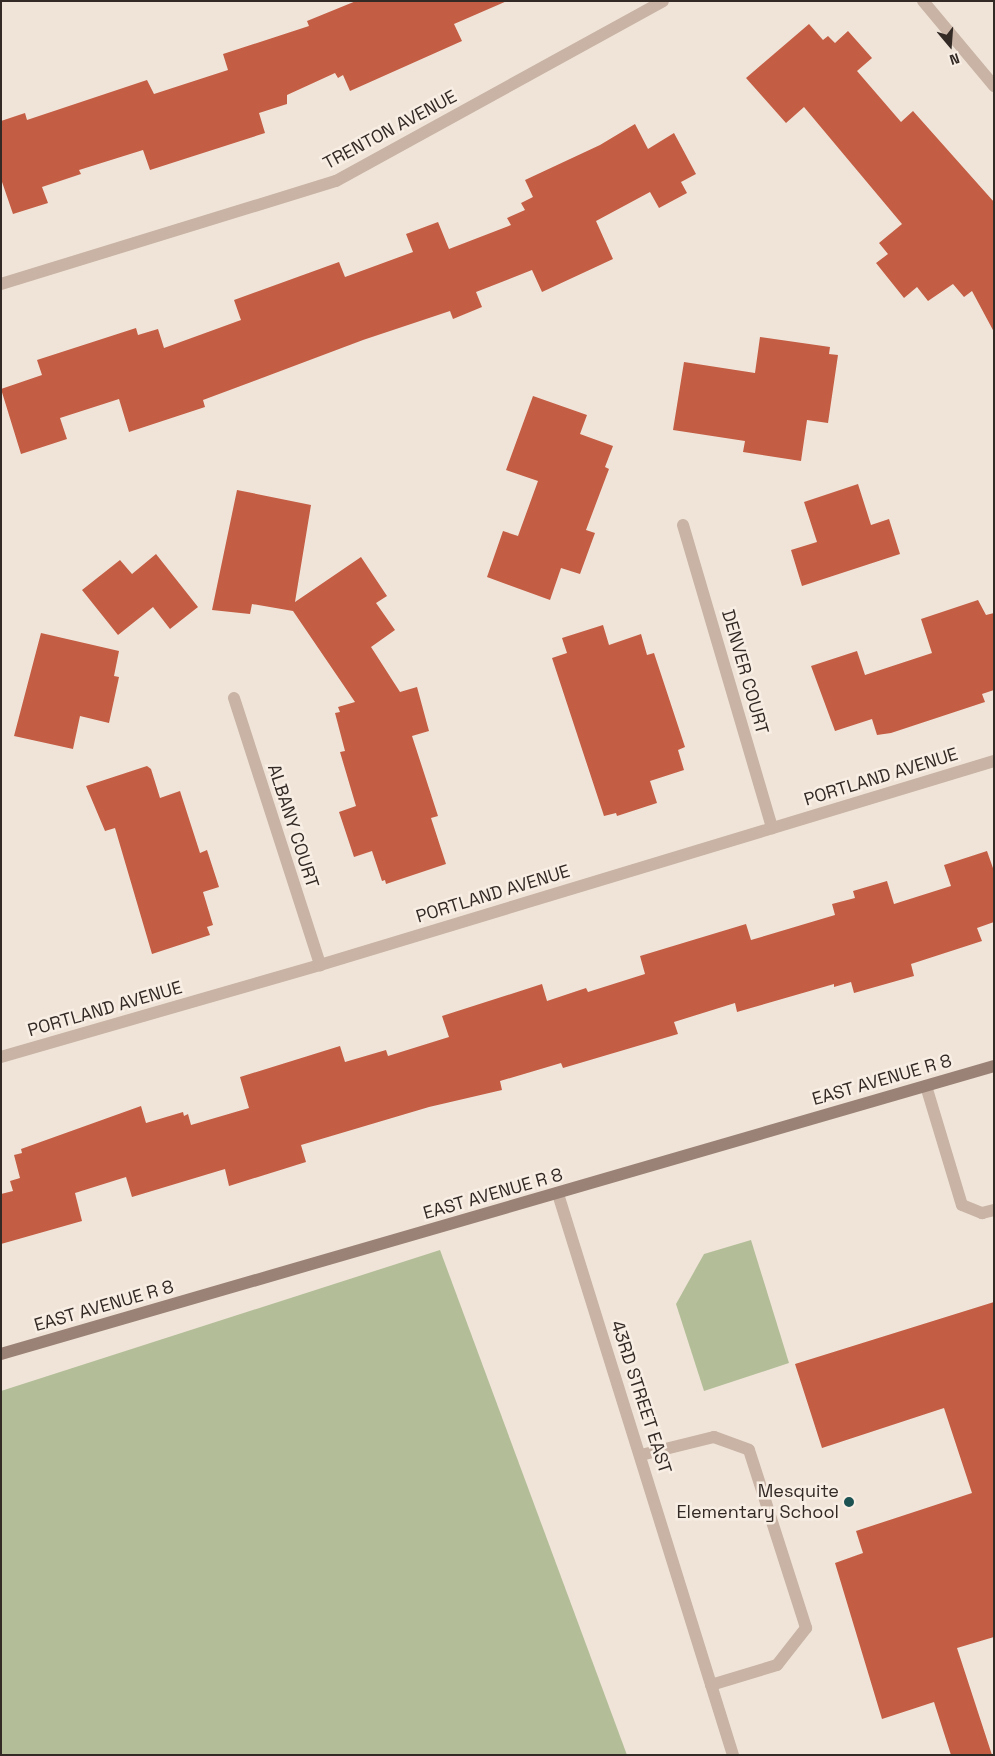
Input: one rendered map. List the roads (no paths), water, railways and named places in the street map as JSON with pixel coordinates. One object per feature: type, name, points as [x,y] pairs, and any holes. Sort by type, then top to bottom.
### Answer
[{"type":"street","name":"TRENTON AVENUE","points":[[1,284],[336,181],[663,1]]},
{"type":"street","points":[[923,1],[994,86]]},
{"type":"street","name":"DENVER COURT","points":[[683,525],[772,828]]},
{"type":"street","name":"ALBANY COURT","points":[[234,698],[320,965]]},
{"type":"street","name":"PORTLAND AVENUE","points":[[1,1057],[320,965],[994,761]]},
{"type":"street","name":"EAST AVENUE R 8","points":[[1,1354],[994,1066]]},
{"type":"street","points":[[926,1086],[962,1205],[982,1213],[994,1210]]},
{"type":"street","name":"43RD STREET EAST","points":[[558,1194],[641,1455],[733,1755]]},
{"type":"street","points":[[641,1455],[714,1437],[749,1450],[806,1628],[777,1665],[711,1685]]},
{"type":"place","name":"Mesquite Elementary School","points":[[849,1502]]}]
